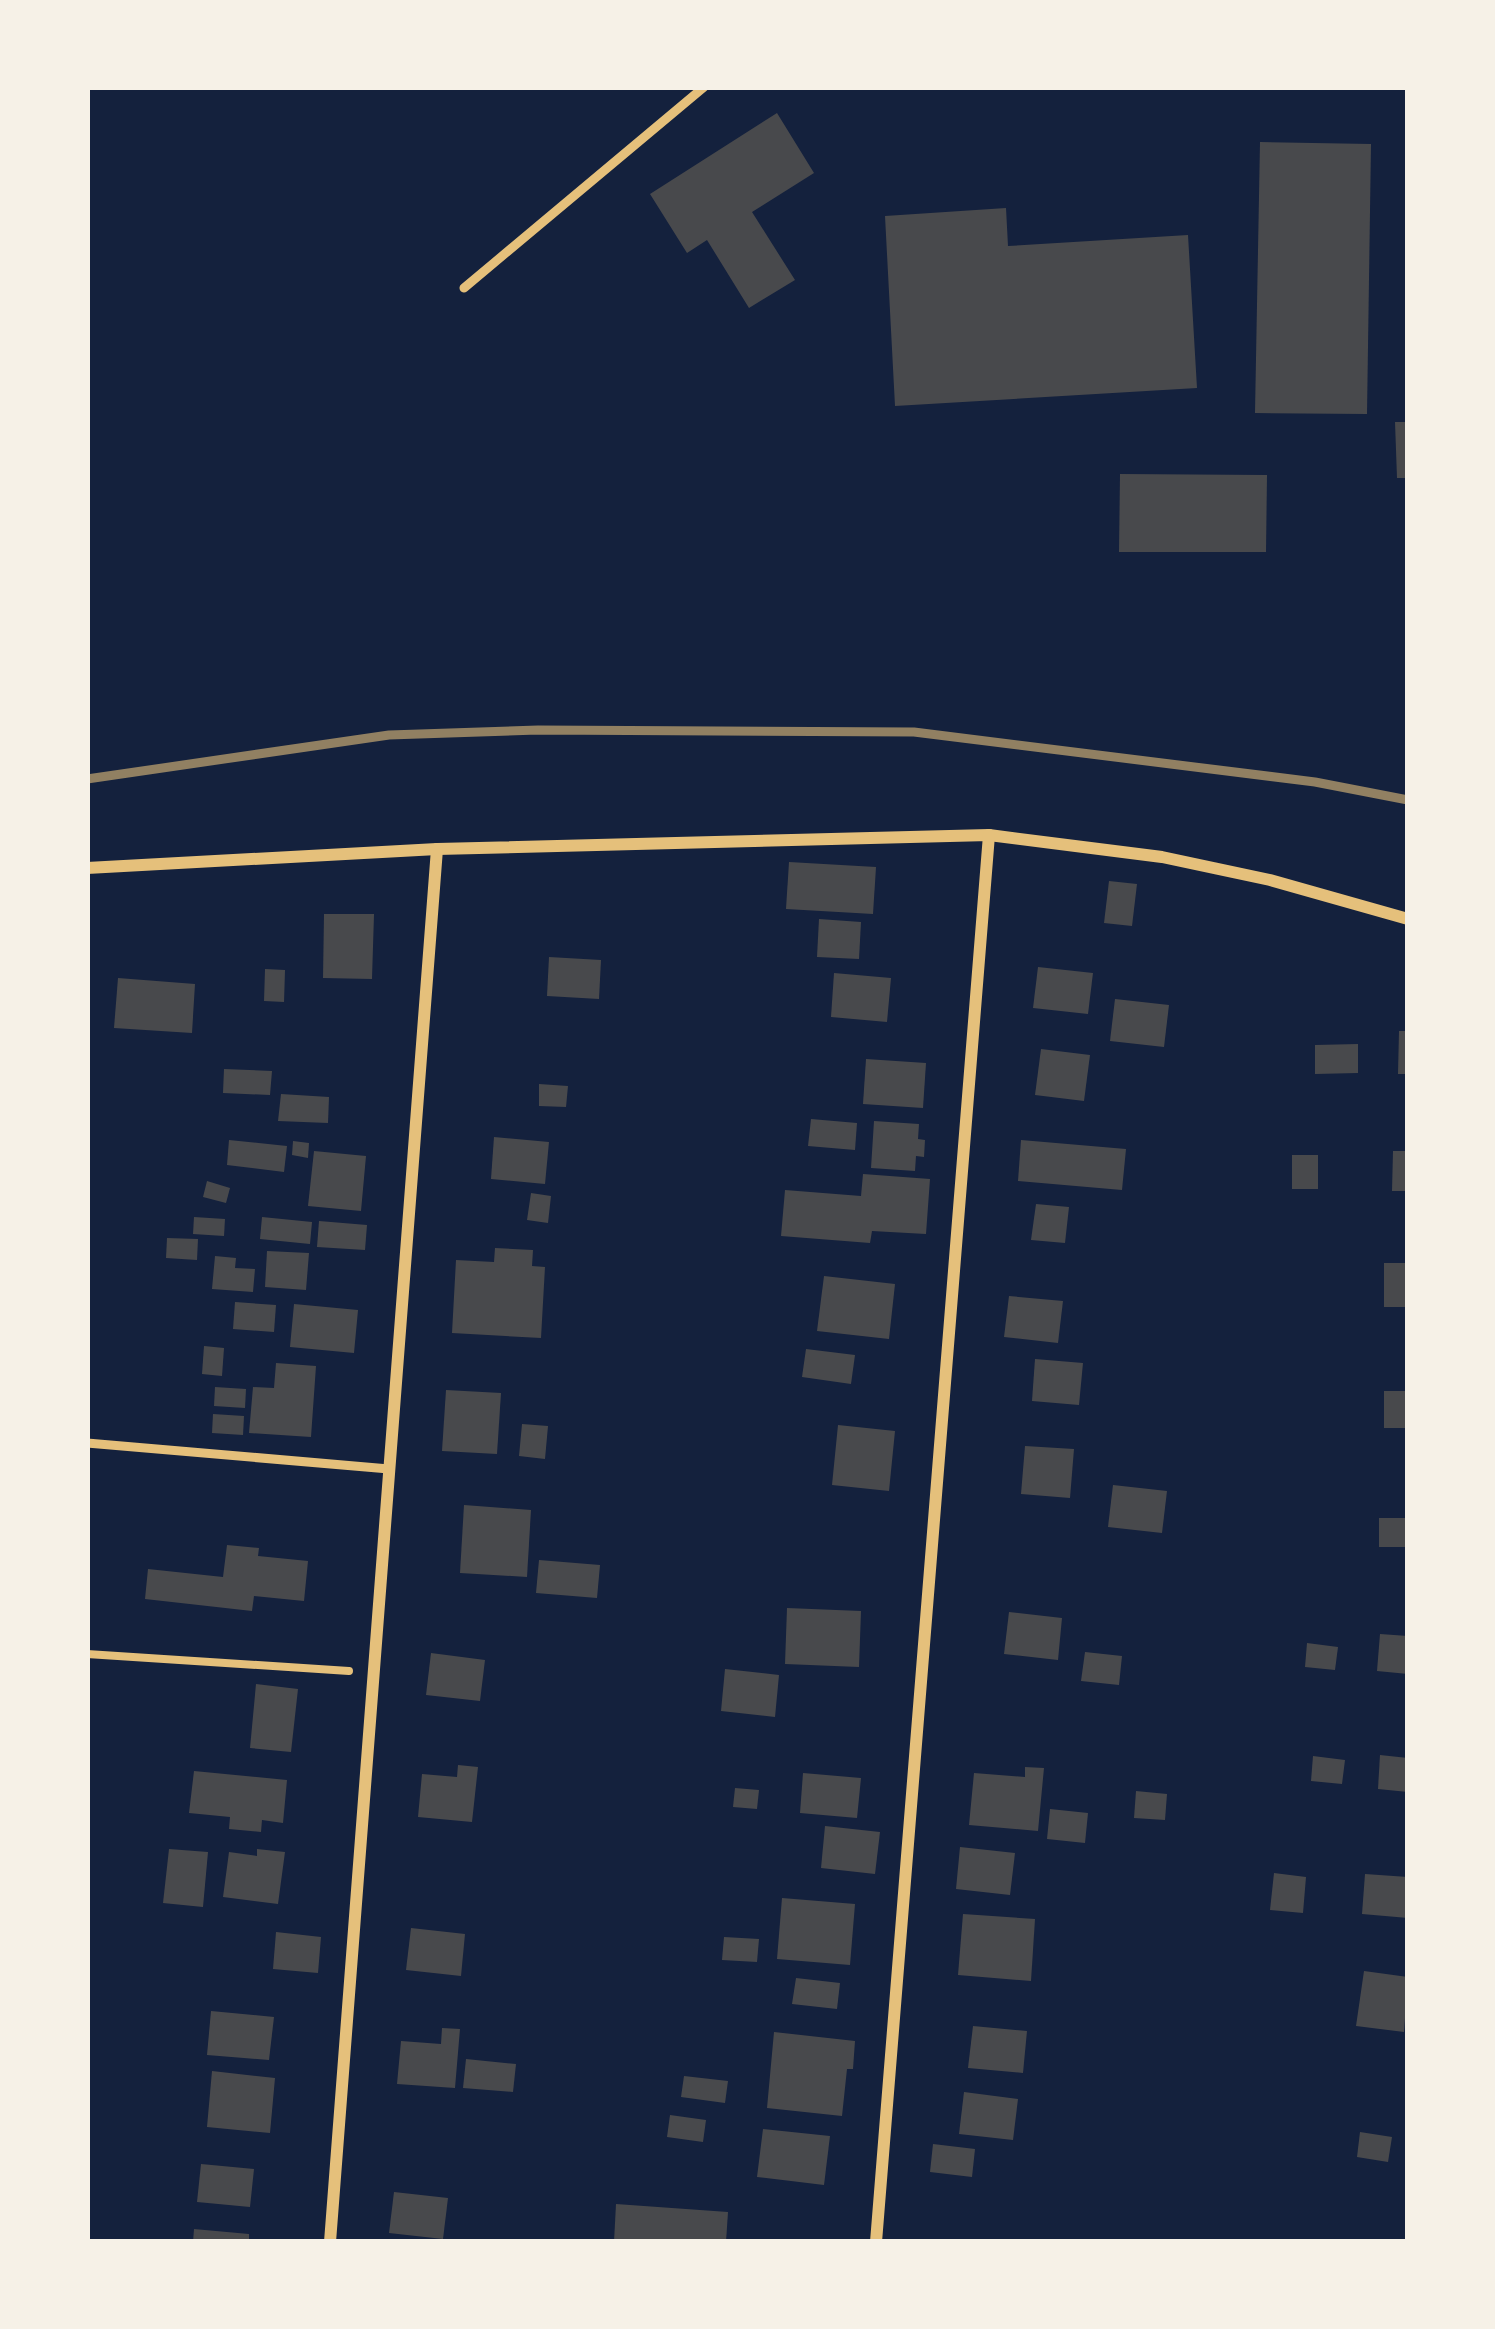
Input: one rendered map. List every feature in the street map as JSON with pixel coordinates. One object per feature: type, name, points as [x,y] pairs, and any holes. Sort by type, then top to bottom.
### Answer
[{"type":"street","points":[[876,2242],[989,835]]},
{"type":"street","points":[[87,868],[436,849],[989,835],[1162,857],[1270,880],[1408,919]]},
{"type":"street","points":[[330,2242],[436,849]]},
{"type":"lane","points":[[464,288],[704,87]]},
{"type":"lane","points":[[87,1443],[389,1469]]},
{"type":"path","points":[[87,1654],[374,1672]]},
{"type":"building","points":[[777,113],[814,173],[752,212],[795,280],[749,308],[707,240],[687,253],[650,194]]},
{"type":"building","points":[[1260,142],[1371,144],[1367,414],[1255,413]]},
{"type":"building","points":[[1006,208],[1008,246],[1188,235],[1197,388],[895,406],[885,216]]},
{"type":"building","points":[[1395,422],[1408,422],[1408,478],[1397,478]]},
{"type":"building","points":[[1120,474],[1267,475],[1266,552],[1119,552]]},
{"type":"building","points":[[789,862],[876,867],[873,914],[786,909]]},
{"type":"building","points":[[1109,881],[1137,884],[1132,926],[1104,923]]},
{"type":"building","points":[[324,914],[374,914],[372,979],[323,978]]},
{"type":"building","points":[[819,919],[861,922],[859,959],[817,957]]},
{"type":"building","points":[[549,957],[601,960],[599,999],[547,996]]},
{"type":"building","points":[[1038,967],[1093,973],[1088,1014],[1033,1008]]},
{"type":"building","points":[[265,969],[285,970],[284,1002],[264,1001]]},
{"type":"building","points":[[834,973],[891,978],[887,1022],[831,1017]]},
{"type":"building","points":[[118,978],[195,984],[192,1033],[114,1028]]},
{"type":"building","points":[[1115,999],[1169,1005],[1164,1047],[1110,1041]]},
{"type":"building","points":[[1399,1031],[1408,1031],[1408,1074],[1398,1074]]},
{"type":"building","points":[[1358,1044],[1358,1073],[1315,1074],[1315,1045]]},
{"type":"building","points":[[1041,1049],[1090,1055],[1084,1101],[1035,1095]]},
{"type":"building","points":[[866,1059],[926,1063],[923,1108],[863,1104]]},
{"type":"building","points":[[224,1069],[272,1071],[270,1095],[223,1093]]},
{"type":"building","points":[[539,1084],[568,1086],[566,1107],[539,1106]]},
{"type":"building","points":[[281,1094],[329,1097],[328,1123],[278,1121]]},
{"type":"building","points":[[811,1119],[857,1123],[855,1150],[808,1146]]},
{"type":"building","points":[[874,1121],[919,1124],[924,1157],[916,1156],[915,1171],[871,1168]]},
{"type":"building","points":[[494,1137],[549,1142],[545,1184],[491,1179]]},
{"type":"building","points":[[229,1140],[287,1146],[284,1172],[227,1165]]},
{"type":"building","points":[[1021,1140],[1126,1149],[1122,1190],[1018,1181]]},
{"type":"building","points":[[293,1141],[309,1143],[308,1158],[292,1155]]},
{"type":"building","points":[[314,1151],[366,1156],[361,1211],[308,1206]]},
{"type":"building","points":[[1393,1151],[1408,1151],[1408,1191],[1392,1191]]},
{"type":"building","points":[[1292,1155],[1318,1155],[1318,1189],[1292,1189]]},
{"type":"building","points":[[863,1174],[930,1179],[926,1234],[872,1231],[870,1243],[781,1236],[785,1190],[861,1196]]},
{"type":"building","points":[[207,1181],[230,1188],[226,1203],[203,1197]]},
{"type":"building","points":[[531,1193],[551,1196],[548,1223],[527,1220]]},
{"type":"building","points":[[1036,1204],[1069,1207],[1065,1243],[1031,1240]]},
{"type":"building","points":[[194,1217],[225,1219],[224,1236],[193,1234]]},
{"type":"building","points":[[262,1217],[312,1222],[310,1244],[260,1239]]},
{"type":"building","points":[[319,1221],[367,1225],[365,1250],[317,1247]]},
{"type":"building","points":[[167,1238],[198,1239],[197,1260],[166,1258]]},
{"type":"building","points":[[495,1248],[533,1250],[532,1266],[545,1267],[541,1338],[452,1333],[456,1260],[494,1262]]},
{"type":"building","points":[[267,1251],[309,1253],[306,1290],[265,1287]]},
{"type":"building","points":[[215,1256],[236,1258],[235,1268],[255,1269],[253,1292],[212,1289]]},
{"type":"building","points":[[1384,1263],[1408,1263],[1408,1307],[1384,1307]]},
{"type":"building","points":[[824,1276],[895,1284],[889,1339],[817,1331]]},
{"type":"building","points":[[1009,1296],[1063,1301],[1058,1343],[1004,1337]]},
{"type":"building","points":[[235,1302],[276,1305],[274,1332],[233,1329]]},
{"type":"building","points":[[294,1304],[358,1310],[354,1353],[290,1347]]},
{"type":"building","points":[[204,1346],[224,1348],[222,1376],[202,1374]]},
{"type":"building","points":[[806,1349],[855,1355],[851,1384],[802,1377]]},
{"type":"building","points":[[1035,1359],[1083,1363],[1079,1405],[1032,1401]]},
{"type":"building","points":[[276,1363],[316,1366],[311,1437],[249,1433],[253,1387],[274,1388]]},
{"type":"building","points":[[215,1387],[246,1389],[245,1408],[214,1406]]},
{"type":"building","points":[[446,1390],[501,1393],[497,1454],[442,1451]]},
{"type":"building","points":[[1384,1391],[1408,1391],[1408,1428],[1384,1428]]},
{"type":"building","points":[[213,1414],[244,1416],[243,1435],[212,1433]]},
{"type":"building","points":[[522,1424],[548,1426],[545,1459],[519,1456]]},
{"type":"building","points":[[838,1425],[895,1431],[889,1491],[832,1485]]},
{"type":"building","points":[[1025,1446],[1074,1449],[1070,1498],[1021,1494]]},
{"type":"building","points":[[1113,1485],[1167,1491],[1162,1533],[1108,1527]]},
{"type":"building","points":[[464,1505],[531,1510],[527,1577],[460,1573]]},
{"type":"building","points":[[1379,1518],[1408,1518],[1408,1547],[1379,1547]]},
{"type":"building","points":[[227,1545],[259,1548],[258,1556],[308,1561],[304,1601],[254,1596],[252,1611],[145,1599],[148,1569],[223,1577]]},
{"type":"building","points":[[539,1560],[600,1565],[597,1598],[536,1593]]},
{"type":"building","points":[[787,1608],[861,1611],[859,1667],[785,1664]]},
{"type":"building","points":[[1009,1612],[1062,1618],[1058,1660],[1004,1654]]},
{"type":"building","points":[[1380,1634],[1408,1636],[1408,1674],[1377,1671]]},
{"type":"building","points":[[1307,1643],[1338,1647],[1335,1670],[1305,1667]]},
{"type":"building","points":[[1085,1652],[1122,1656],[1119,1685],[1081,1681]]},
{"type":"building","points":[[431,1653],[485,1660],[480,1701],[426,1695]]},
{"type":"building","points":[[725,1669],[779,1675],[775,1717],[721,1711]]},
{"type":"building","points":[[256,1684],[298,1689],[291,1752],[250,1748]]},
{"type":"building","points":[[1380,1755],[1408,1758],[1408,1792],[1378,1789]]},
{"type":"building","points":[[1313,1756],[1345,1760],[1342,1784],[1311,1781]]},
{"type":"building","points":[[458,1765],[478,1767],[472,1822],[418,1817],[422,1774],[457,1777]]},
{"type":"building","points":[[1025,1767],[1044,1768],[1038,1831],[969,1825],[974,1773],[1025,1777]]},
{"type":"building","points":[[194,1771],[287,1780],[283,1823],[262,1820],[261,1832],[229,1829],[230,1817],[189,1813]]},
{"type":"building","points":[[803,1773],[861,1778],[857,1818],[800,1813]]},
{"type":"building","points":[[735,1788],[759,1790],[757,1809],[733,1807]]},
{"type":"building","points":[[1136,1791],[1167,1794],[1165,1820],[1134,1818]]},
{"type":"building","points":[[1050,1809],[1088,1813],[1085,1843],[1047,1839]]},
{"type":"building","points":[[825,1826],[880,1832],[875,1874],[821,1868]]},
{"type":"building","points":[[960,1847],[1015,1853],[1010,1895],[956,1889]]},
{"type":"building","points":[[169,1849],[208,1852],[203,1907],[163,1903]]},
{"type":"building","points":[[257,1849],[285,1852],[278,1904],[223,1897],[229,1852],[257,1856]]},
{"type":"building","points":[[1274,1873],[1306,1877],[1303,1913],[1270,1910]]},
{"type":"building","points":[[1365,1874],[1408,1877],[1408,1918],[1362,1914]]},
{"type":"building","points":[[782,1898],[855,1904],[850,1965],[777,1959]]},
{"type":"building","points":[[963,1914],[1035,1919],[1031,1981],[958,1975]]},
{"type":"building","points":[[411,1928],[465,1934],[461,1976],[406,1970]]},
{"type":"building","points":[[276,1932],[321,1937],[318,1973],[273,1969]]},
{"type":"building","points":[[724,1937],[759,1939],[757,1962],[722,1960]]},
{"type":"building","points":[[1364,1971],[1408,1977],[1404,2032],[1356,2026]]},
{"type":"building","points":[[796,1978],[840,1983],[837,2009],[792,2004]]},
{"type":"building","points":[[211,2011],[274,2017],[269,2060],[207,2055]]},
{"type":"building","points":[[973,2026],[1027,2031],[1023,2073],[968,2068]]},
{"type":"building","points":[[442,2028],[460,2029],[455,2088],[397,2084],[401,2041],[441,2044]]},
{"type":"building","points":[[774,2032],[855,2041],[842,2116],[767,2108]]},
{"type":"building","points":[[466,2059],[516,2064],[513,2092],[463,2088]]},
{"type":"building","points":[[212,2071],[275,2078],[270,2133],[207,2127]]},
{"type":"building","points":[[684,2076],[728,2081],[725,2103],[681,2097]]},
{"type":"building","points":[[964,2092],[1018,2099],[1013,2140],[959,2134]]},
{"type":"building","points":[[670,2115],[706,2120],[703,2142],[667,2137]]},
{"type":"building","points":[[763,2129],[830,2136],[824,2185],[757,2177]]},
{"type":"building","points":[[1360,2132],[1392,2137],[1388,2162],[1357,2157]]},
{"type":"building","points":[[933,2144],[975,2149],[972,2177],[930,2172]]},
{"type":"building","points":[[201,2164],[254,2169],[250,2207],[197,2202]]},
{"type":"building","points":[[394,2192],[448,2198],[443,2239],[389,2233]]},
{"type":"building","points":[[616,2204],[728,2212],[726,2242],[614,2242]]},
{"type":"building","points":[[194,2229],[249,2234],[249,2242],[193,2242]]},
{"type":"railway","points":[[87,779],[389,735],[538,730],[914,732],[1315,782],[1408,800]]}]
